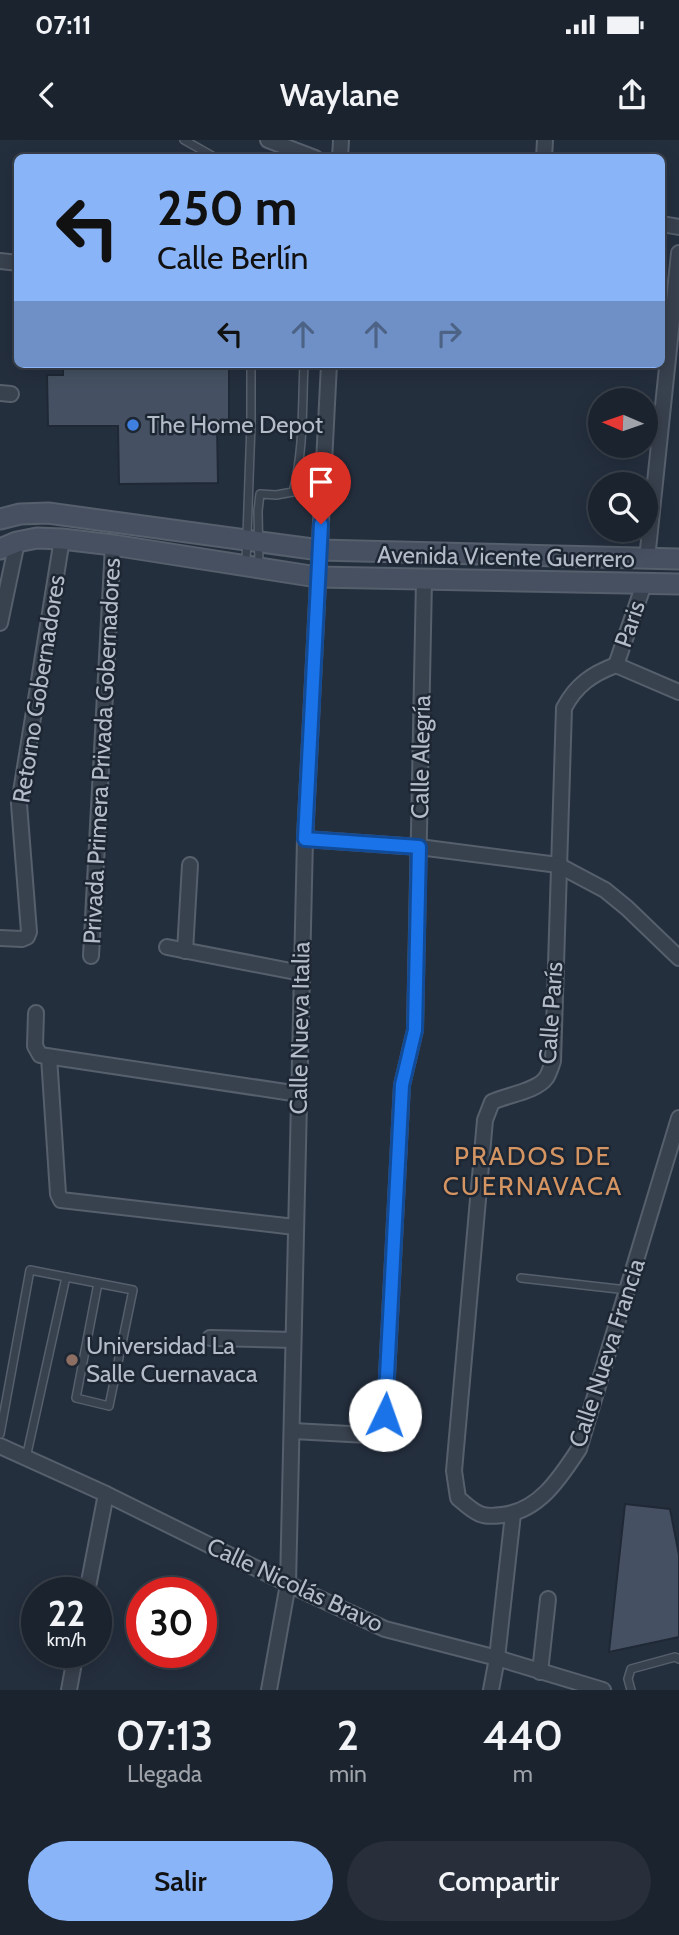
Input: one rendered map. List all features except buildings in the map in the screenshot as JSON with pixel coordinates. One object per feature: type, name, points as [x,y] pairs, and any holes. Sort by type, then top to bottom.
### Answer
[{"type":"main road","name":"Avenida Vicente Guerrero","points":[[0,519],[20,514],[48,513],[320,551],[679,559]]},
{"type":"main road","name":"Avenida Vicente Guerrero","points":[[8,546],[37,538],[62,539],[317,577],[679,584]]},
{"type":"street","points":[[268,140],[305,154]]},
{"type":"street","points":[[647,559],[679,253]]},
{"type":"street","name":"Calle Nueva Italia","points":[[268,1690],[288,1584],[305,839],[330,368]]},
{"type":"street","name":"Retorno Gobernadores","points":[[0,938],[22,939],[27,937],[29,932],[19,804],[62,539]]},
{"type":"street","name":"Privada Primera Privada Gobernadores","points":[[91,956],[113,545]]},
{"type":"street","name":"Retorno Gobernadores","points":[[0,623],[8,546]]},
{"type":"street","name":"Calle Alegría","points":[[293,1431],[368,1435],[380,1432],[385,1415],[402,1085],[415,1030],[424,580]]},
{"type":"street","name":"Paris","points":[[616,665],[644,584]]},
{"type":"street","points":[[616,665],[679,691]]},
{"type":"street","name":"Calle París","points":[[513,1514],[479,1514],[458,1498],[454,1471],[485,1120],[492,1102],[538,1086],[547,1077],[553,1061],[564,708],[571,694],[585,682],[600,671],[616,665]]},
{"type":"street","points":[[305,839],[419,847],[558,865],[605,890],[679,958]]},
{"type":"street","points":[[185,951],[190,865]]},
{"type":"street","points":[[167,947],[301,973]]},
{"type":"street","points":[[36,1013],[36,1046],[40,1055],[299,1094]]},
{"type":"street","points":[[49,1057],[58,1194],[61,1200],[295,1227]]},
{"type":"street","name":"Calle Nueva Francia","points":[[513,1514],[543,1495],[558,1480],[579,1449],[679,1118]]},
{"type":"street","points":[[210,1338],[293,1340]]},
{"type":"street","name":"Calle Nicolás Bravo","points":[[0,1446],[106,1494],[385,1629],[497,1658],[603,1690]]},
{"type":"street","points":[[91,1577],[106,1494]]},
{"type":"street","points":[[491,1690],[513,1514]]},
{"type":"street","points":[[540,1672],[548,1599]]},
{"type":"street","points":[[69,1690],[73,1668]]},
{"type":"lane","points":[[184,140],[209,154]]},
{"type":"lane","points":[[251,368],[253,567]]},
{"type":"lane","points":[[253,567],[252,540],[260,494],[293,492],[300,439],[303,368]]},
{"type":"lane","points":[[0,1434],[30,1270],[98,1283],[133,1290],[109,1406],[76,1398],[98,1283]]},
{"type":"lane","points":[[26,1458],[66,1277]]},
{"type":"lane","points":[[521,1278],[627,1290]]},
{"type":"lane","points":[[631,1690],[628,1679],[631,1669],[674,1657],[679,1659]]},
{"type":"place","name":"The Home Depot","points":[[133,425]]},
{"type":"place","name":"Universidad La Salle Cuernavaca","points":[[72,1360]]},
{"type":"district","name":"PRADOS DE CUERNAVACA","points":[[533,1171]]},
{"type":"route","points":[[321,524],[305,839],[419,847],[415,1030],[402,1085],[385,1415]]}]
